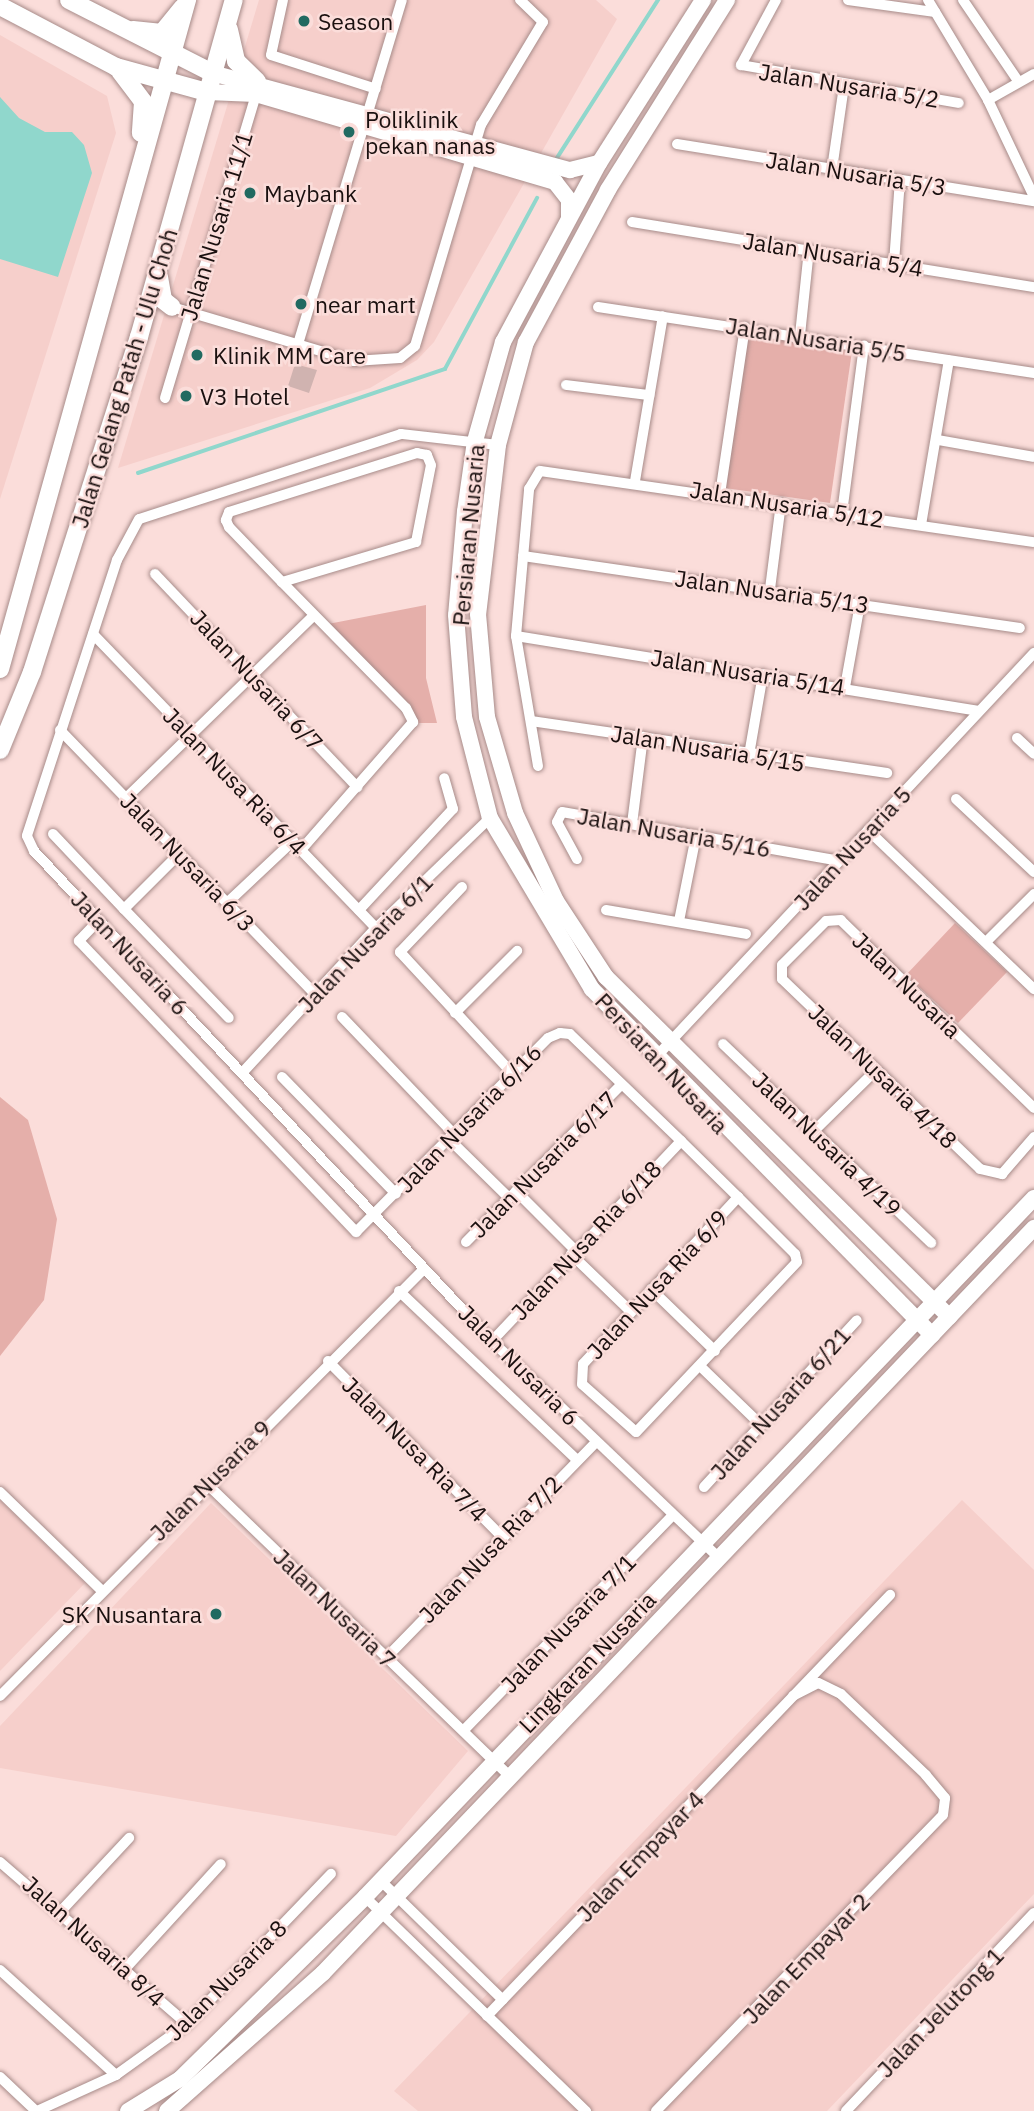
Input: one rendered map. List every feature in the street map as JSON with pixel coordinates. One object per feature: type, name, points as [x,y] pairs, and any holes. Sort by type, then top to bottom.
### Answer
[{"type":"main road","points":[[69,0],[174,57],[212,73]]},
{"type":"main road","name":"Jalan Gelang Patah - Ulu Choh","points":[[0,750],[32,672],[139,337],[234,0]]},
{"type":"main road","points":[[101,17],[154,35],[187,1]]},
{"type":"main road","name":"Jalan Gelang Patah - Ulu Choh","points":[[0,669],[64,458],[92,322],[124,212],[166,85],[187,1]]},
{"type":"main road","points":[[0,6],[116,67],[166,85],[206,92]]},
{"type":"main road","points":[[228,19],[230,50],[256,87]]},
{"type":"main road","points":[[116,67],[143,102],[124,212]]},
{"type":"main road","points":[[139,337],[154,311],[172,307],[160,291],[162,257]]},
{"type":"street","points":[[283,0],[269,50],[275,59],[376,89]]},
{"type":"street","points":[[298,344],[402,0]]},
{"type":"street","points":[[172,307],[354,361],[400,358],[415,346],[481,125],[544,22],[520,0]]},
{"type":"street","name":"Persiaran Nusaria","points":[[703,0],[599,163],[503,342],[475,441],[456,615],[464,717],[490,818],[592,989],[655,1058],[932,1335]]},
{"type":"street","name":"Persiaran Nusaria","points":[[727,0],[608,190],[526,342],[498,445],[478,614],[486,717],[515,813],[556,901],[606,977],[948,1317]]},
{"type":"street","name":"Jalan Nusaria 5/2","points":[[776,0],[741,65],[844,86],[959,103]]},
{"type":"street","points":[[848,0],[935,12]]},
{"type":"street","points":[[928,0],[988,100],[1034,199]]},
{"type":"street","points":[[963,0],[1018,81]]},
{"type":"street","points":[[212,73],[474,151],[570,170],[599,163]]},
{"type":"street","points":[[988,100],[1034,74]]},
{"type":"street","points":[[832,169],[844,86]]},
{"type":"street","points":[[206,92],[256,87]]},
{"type":"street","name":"Jalan Nusaria 11/1","points":[[165,398],[256,87]]},
{"type":"street","name":"Jalan Nusaria 5/3","points":[[677,144],[1034,199]]},
{"type":"street","points":[[474,151],[555,182],[569,200],[569,219]]},
{"type":"street","points":[[894,263],[900,180]]},
{"type":"street","name":"Jalan Nusaria 5/4","points":[[632,222],[1034,287]]},
{"type":"street","points":[[800,335],[809,250]]},
{"type":"street","name":"Jalan Nusaria 5/5","points":[[598,307],[800,335],[1034,373]]},
{"type":"street","points":[[635,481],[663,316]]},
{"type":"street","points":[[720,494],[745,327]]},
{"type":"street","points":[[842,513],[864,345]]},
{"type":"street","points":[[921,524],[938,440],[949,360]]},
{"type":"street","points":[[566,385],[649,395]]},
{"type":"street","name":"Jalan Nusaria 6","points":[[498,445],[401,434],[139,519],[127,532],[27,835],[34,851],[492,1341],[672,1516],[719,1558]]},
{"type":"street","points":[[938,440],[1034,457]]},
{"type":"street","points":[[282,582],[416,542],[431,465],[427,455],[417,453],[229,512],[226,520],[282,582],[413,722],[301,850]]},
{"type":"street","name":"Jalan Nusaria 5/12","points":[[523,556],[529,489],[540,471],[635,481],[1034,542]]},
{"type":"street","points":[[770,589],[781,503]]},
{"type":"street","points":[[523,556],[516,636],[538,766]]},
{"type":"street","name":"Jalan Nusaria 5/13","points":[[523,556],[770,589],[1020,628]]},
{"type":"street","name":"Jalan Nusaria 6/7","points":[[155,574],[254,675],[357,787]]},
{"type":"street","points":[[845,687],[860,604]]},
{"type":"street","points":[[126,798],[314,615]]},
{"type":"street","name":"Jalan Nusa Ria 6/4","points":[[93,634],[376,928]]},
{"type":"street","name":"Jalan Nusaria 5/14","points":[[516,636],[845,687],[979,711]]},
{"type":"street","name":"Jalan Nusaria 5","points":[[669,1042],[1034,653]]},
{"type":"street","points":[[748,755],[763,674]]},
{"type":"street","name":"Jalan Nusaria 5/15","points":[[531,721],[748,755],[887,773]]},
{"type":"street","name":"Jalan Nusaria 6/3","points":[[60,730],[316,994]]},
{"type":"street","points":[[632,824],[643,737]]},
{"type":"street","points":[[1017,737],[1034,754]]},
{"type":"street","points":[[359,911],[453,808],[444,778]]},
{"type":"street","points":[[956,799],[1034,873]]},
{"type":"street","name":"Jalan Nusaria 5/16","points":[[577,859],[557,822],[562,812],[839,861]]},
{"type":"street","name":"Jalan Nusaria 6/1","points":[[243,1072],[376,928],[490,818]]},
{"type":"street","points":[[868,830],[1034,989]]},
{"type":"street","points":[[53,835],[229,1018]]},
{"type":"street","points":[[679,921],[696,836]]},
{"type":"street","points":[[227,903],[293,841]]},
{"type":"street","points":[[124,909],[179,854]]},
{"type":"street","points":[[462,887],[400,952],[512,1073]]},
{"type":"street","points":[[986,943],[1034,894]]},
{"type":"street","points":[[606,910],[746,934]]},
{"type":"street","name":"Jalan Nusaria 6/16","points":[[99,920],[79,941],[356,1232],[548,1038],[570,1034],[621,1085]]},
{"type":"street","name":"Jalan Nusaria","points":[[779,972],[826,921],[841,920],[1034,1108]]},
{"type":"street","points":[[455,1013],[517,951]]},
{"type":"street","name":"Jalan Nusaria 4/18","points":[[779,972],[875,1071],[991,1176],[1002,1174],[1034,1137]]},
{"type":"street","points":[[342,1017],[451,1137],[573,1252],[630,1311]]},
{"type":"street","points":[[655,1058],[669,1042]]},
{"type":"street","name":"Jalan Nusaria 4/19","points":[[723,1044],[931,1243]]},
{"type":"street","points":[[814,1130],[875,1071]]},
{"type":"street","points":[[282,1077],[396,1194]]},
{"type":"street","points":[[621,1085],[738,1197],[797,1262],[700,1366],[761,1425]]},
{"type":"street","name":"Jalan Nusaria 6/17","points":[[466,1242],[621,1085]]},
{"type":"street","name":"Jalan Nusa Ria 6/18","points":[[492,1341],[573,1252],[681,1141]]},
{"type":"street","name":"Jalan Nusa Ria 6/9","points":[[700,1366],[636,1432],[582,1384],[580,1374],[630,1311],[738,1197]]},
{"type":"street","name":"Lingkaran Nusaria","points":[[128,2111],[180,2079],[381,1881],[701,1541],[1034,1198]]},
{"type":"street","name":"Lingkaran Nusaria","points":[[167,2111],[200,2088],[382,1913],[1034,1228]]},
{"type":"street","name":"Jalan Nusaria 9","points":[[0,1696],[328,1361],[424,1269]]},
{"type":"street","points":[[651,1289],[715,1351]]},
{"type":"street","points":[[399,1291],[578,1460]]},
{"type":"street","name":"Jalan Nusaria 6/21","points":[[704,1487],[857,1320]]},
{"type":"street","name":"Jalan Nusa Ria 7/4","points":[[328,1361],[502,1536]]},
{"type":"street","name":"Jalan Nusa Ria 7/2","points":[[386,1658],[596,1442]]},
{"type":"street","name":"Jalan Nusaria 7","points":[[207,1484],[510,1777]]},
{"type":"street","points":[[0,1492],[101,1590]]},
{"type":"street","name":"Jalan Nusaria 7/1","points":[[464,1730],[672,1516]]},
{"type":"street","name":"Jalan Empayar 4","points":[[487,2016],[890,1595]]},
{"type":"street","name":"Jalan Empayar 2","points":[[656,2111],[933,1827],[945,1798],[831,1686],[818,1683],[793,1696]]},
{"type":"street","points":[[61,1911],[129,1838]]},
{"type":"street","name":"Jalan Nusaria 8/4","points":[[0,1862],[61,1911],[187,2024]]},
{"type":"street","points":[[125,1969],[221,1864]]},
{"type":"street","name":"Jalan Nusaria 8","points":[[37,2111],[116,2075],[187,2024],[331,1874]]},
{"type":"street","points":[[381,1881],[503,2000]]},
{"type":"street","points":[[365,1897],[586,2111]]},
{"type":"street","name":"Jalan Jelutong 1","points":[[846,2111],[1034,1913]]},
{"type":"street","points":[[0,1970],[116,2075]]},
{"type":"street","points":[[0,2077],[37,2111]]},
{"type":"street","points":[[191,2111],[200,2088]]},
{"type":"shaded area","points":[[259,0],[596,0],[617,19],[434,342],[417,360],[370,388],[118,468]]},
{"type":"shaded area","points":[[0,35],[107,96],[116,133],[0,499]]},
{"type":"shaded area","points":[[747,335],[852,351],[830,503],[725,488]]},
{"type":"shaded area","points":[[426,605],[426,678],[437,723],[415,723],[328,624]]},
{"type":"shaded area","points":[[955,923],[1007,972],[958,1023],[906,975]]},
{"type":"shaded area","points":[[0,1097],[28,1120],[57,1219],[44,1300],[0,1356]]},
{"type":"shaded area","points":[[0,1500],[85,1583],[0,1671]]},
{"type":"shaded area","points":[[962,1500],[1034,1570],[1034,1894],[827,2111],[418,2111],[394,2091]]},
{"type":"shaded area","name":"SK Nusantara","points":[[211,1503],[468,1751],[396,1836],[0,1768],[0,1726]]},
{"type":"water","points":[[0,97],[19,118],[45,132],[72,132],[84,145],[92,173],[58,277],[0,259]]},
{"type":"building","points":[[295,364],[317,370],[309,393],[288,386]]},
{"type":"waterway","points":[[557,158],[658,0]]},
{"type":"waterway","points":[[138,473],[445,369],[537,198]]},
{"type":"place","name":"Season","points":[[304,21]]},
{"type":"place","name":"Poliklinik pekan nanas","points":[[349,132]]},
{"type":"place","name":"Maybank","points":[[250,193]]},
{"type":"place","name":"near mart","points":[[301,304]]},
{"type":"place","name":"Klinik MM Care","points":[[197,355]]},
{"type":"place","name":"V3 Hotel","points":[[186,396]]},
{"type":"place","name":"SK Nusantara","points":[[216,1614]]}]
